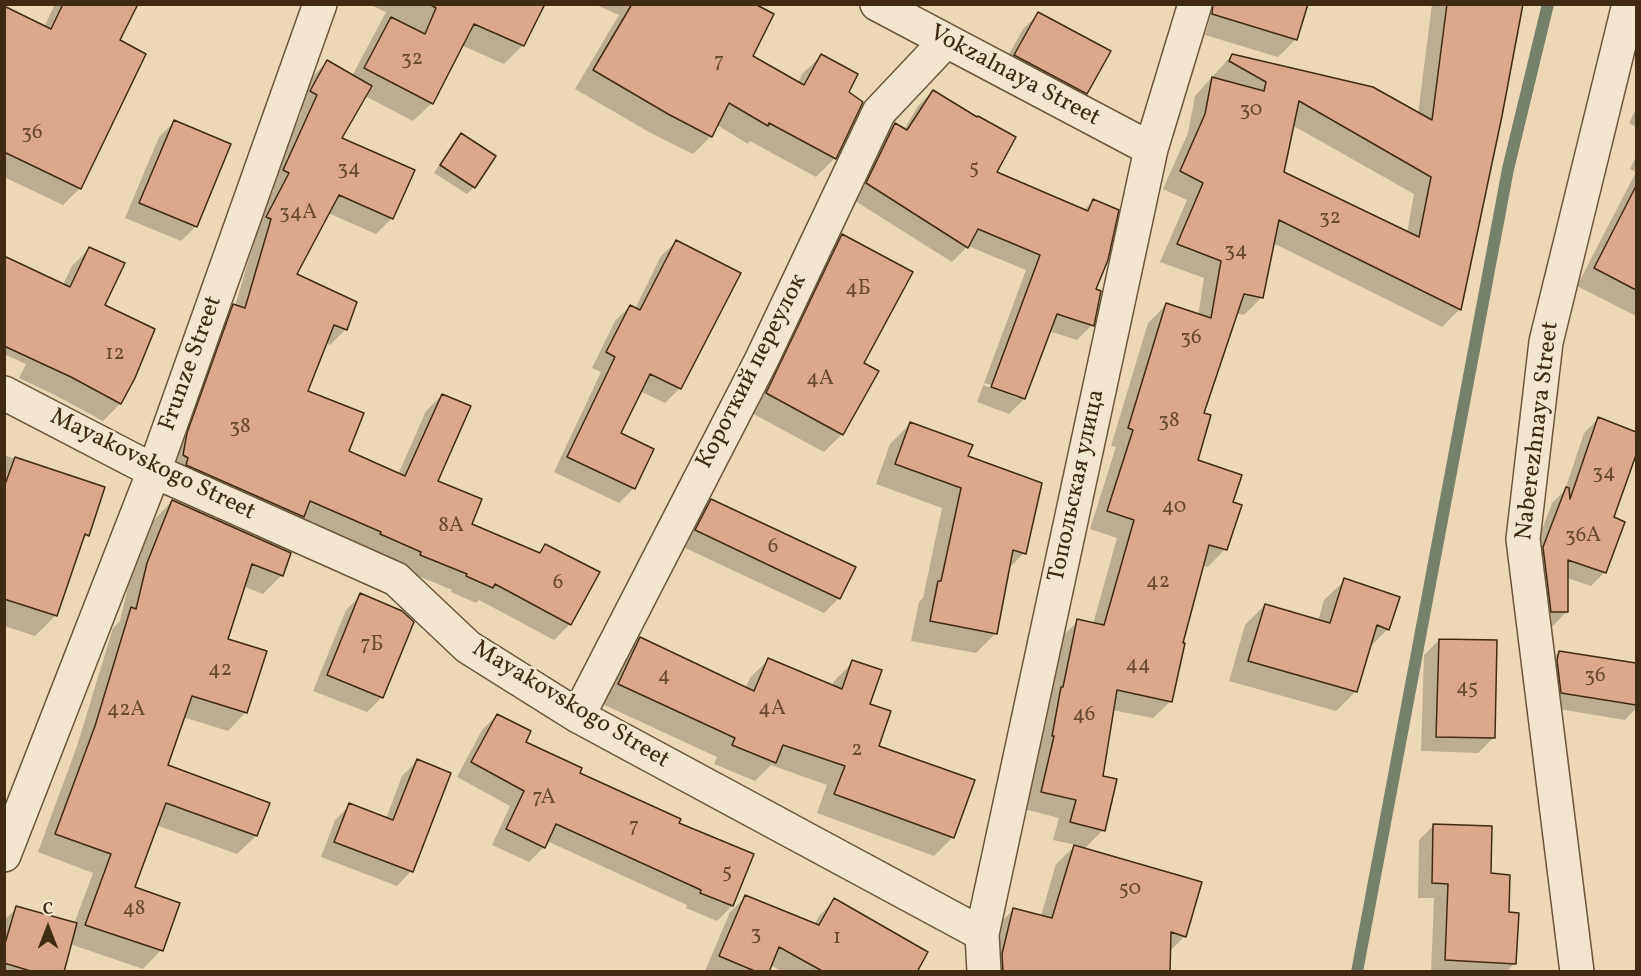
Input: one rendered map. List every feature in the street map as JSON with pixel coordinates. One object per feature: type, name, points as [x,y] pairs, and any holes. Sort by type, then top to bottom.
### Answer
[{"type":"street","name":"Frunze Street","points":[[4,855],[154,471],[320,4]]},
{"type":"street","name":"Vokzalnaya Street","points":[[877,4],[1151,149]]},
{"type":"street","name":"Топольская улица","points":[[984,972],[982,934],[1151,149],[1195,4]]},
{"type":"street","name":"Naberezhnaya Street","points":[[1576,972],[1523,539],[1546,342],[1629,4]]},
{"type":"street","name":"Короткий переулок","points":[[578,716],[761,361],[879,112],[946,41]]},
{"type":"street","name":"Mayakovskogo Street","points":[[4,393],[154,471],[396,579],[468,647],[578,716],[982,934]]},
{"type":"building","points":[[63,4],[138,4],[120,40],[146,54],[81,189],[4,152],[4,6],[51,29]]},
{"type":"building","points":[[429,4],[545,4],[524,46],[474,24],[433,104],[364,68],[391,17],[425,34],[436,8]]},
{"type":"building","points":[[632,4],[755,4],[774,14],[753,56],[804,85],[821,54],[858,74],[849,92],[863,102],[836,159],[769,123],[768,126],[729,103],[712,137],[593,70]]},
{"type":"building","points":[[1213,4],[1308,4],[1297,40],[1212,14]]},
{"type":"building","points":[[1447,4],[1523,4],[1461,310],[1279,220],[1263,298],[1244,294],[1204,413],[1211,415],[1198,460],[1242,475],[1233,502],[1242,505],[1227,550],[1209,545],[1183,643],[1185,643],[1172,702],[1117,690],[1103,776],[1117,779],[1105,831],[1070,822],[1076,800],[1041,792],[1054,736],[1052,736],[1061,687],[1063,687],[1077,619],[1104,625],[1134,520],[1107,511],[1133,430],[1128,428],[1166,303],[1211,318],[1221,261],[1177,244],[1203,183],[1180,171],[1205,114],[1212,77],[1264,91],[1266,82],[1229,61],[1232,54],[1373,87],[1432,120]],"holes":[[[1299,101],[1431,177],[1419,237],[1284,172]]]},
{"type":"building","points":[[1038,12],[1111,51],[1087,94],[1014,55]]},
{"type":"building","points":[[327,60],[372,86],[342,138],[415,170],[393,219],[339,195],[297,274],[357,302],[347,330],[334,325],[308,391],[364,413],[349,451],[405,476],[442,394],[471,406],[438,481],[482,499],[472,524],[540,553],[545,544],[600,572],[571,625],[495,584],[493,588],[466,576],[467,574],[420,555],[421,552],[380,534],[381,532],[310,501],[304,517],[186,465],[188,458],[183,455],[187,433],[233,304],[245,308],[271,219],[266,217],[289,173],[283,170],[317,95],[310,91]]},
{"type":"building","points":[[933,90],[977,117],[1016,137],[997,172],[1088,211],[1093,199],[1119,210],[1108,260],[1096,289],[1101,291],[1094,326],[1057,314],[1025,399],[991,387],[1040,255],[978,229],[968,248],[866,183],[895,123],[907,130]]},
{"type":"building","points":[[174,120],[231,144],[197,227],[139,203]]},
{"type":"building","points":[[461,133],[496,156],[475,188],[440,165]]},
{"type":"building","points":[[1636,186],[1636,290],[1594,268]]},
{"type":"building","points":[[842,234],[913,272],[864,363],[879,371],[843,435],[766,393]]},
{"type":"building","points":[[676,240],[741,273],[681,389],[650,374],[621,433],[654,449],[635,489],[567,457],[615,357],[606,352],[630,305],[640,310]]},
{"type":"building","points":[[89,247],[125,263],[105,305],[155,329],[135,378],[121,404],[71,377],[4,346],[4,256],[70,287]]},
{"type":"building","points":[[1598,417],[1636,432],[1636,455],[1614,517],[1625,522],[1606,573],[1568,560],[1568,612],[1551,612],[1543,547],[1566,487],[1569,488],[1570,499]]},
{"type":"building","points":[[910,422],[973,445],[968,456],[1042,483],[1026,554],[1013,550],[997,634],[930,621],[961,488],[895,464]]},
{"type":"building","points":[[15,457],[105,487],[89,536],[85,534],[57,616],[4,599],[4,487]]},
{"type":"building","points":[[711,499],[856,567],[840,599],[695,530]]},
{"type":"building","points":[[172,500],[291,553],[283,576],[252,564],[228,639],[267,651],[247,713],[192,696],[168,765],[270,803],[257,836],[166,803],[135,887],[180,903],[163,951],[85,925],[111,854],[55,834],[95,726],[131,607],[136,609],[147,563]]},
{"type":"building","points":[[1344,578],[1400,597],[1389,630],[1377,625],[1357,692],[1248,661],[1265,604],[1330,623]]},
{"type":"building","points":[[360,593],[402,611],[414,622],[383,698],[327,675]]},
{"type":"building","points":[[640,637],[754,691],[768,658],[842,689],[852,660],[882,670],[870,704],[891,711],[879,746],[975,780],[954,838],[834,794],[845,766],[783,745],[776,763],[732,745],[735,738],[618,684]]},
{"type":"building","points":[[1439,639],[1497,640],[1495,738],[1436,737]]},
{"type":"building","points":[[1559,651],[1636,663],[1636,705],[1561,693],[1557,660]]},
{"type":"building","points":[[497,714],[531,731],[526,742],[582,768],[580,773],[681,819],[679,823],[754,854],[733,906],[700,893],[701,890],[556,824],[545,848],[506,829],[524,791],[471,762]]},
{"type":"building","points":[[417,759],[451,773],[413,872],[334,842],[349,803],[393,820]]},
{"type":"building","points":[[1433,824],[1492,826],[1491,873],[1510,875],[1509,912],[1519,913],[1516,964],[1445,960],[1448,884],[1432,883]]},
{"type":"building","points":[[1074,845],[1202,882],[1186,937],[1171,932],[1170,972],[1003,972],[1002,954],[1013,908],[1052,918]]},
{"type":"building","points":[[745,895],[819,925],[834,898],[928,952],[917,972],[824,972],[779,947],[769,972],[757,972],[719,956]]},
{"type":"building","points":[[16,906],[77,923],[64,972],[34,972],[4,963],[4,947]]},
{"type":"waterway","points":[[1357,972],[1508,169],[1548,4]]}]
